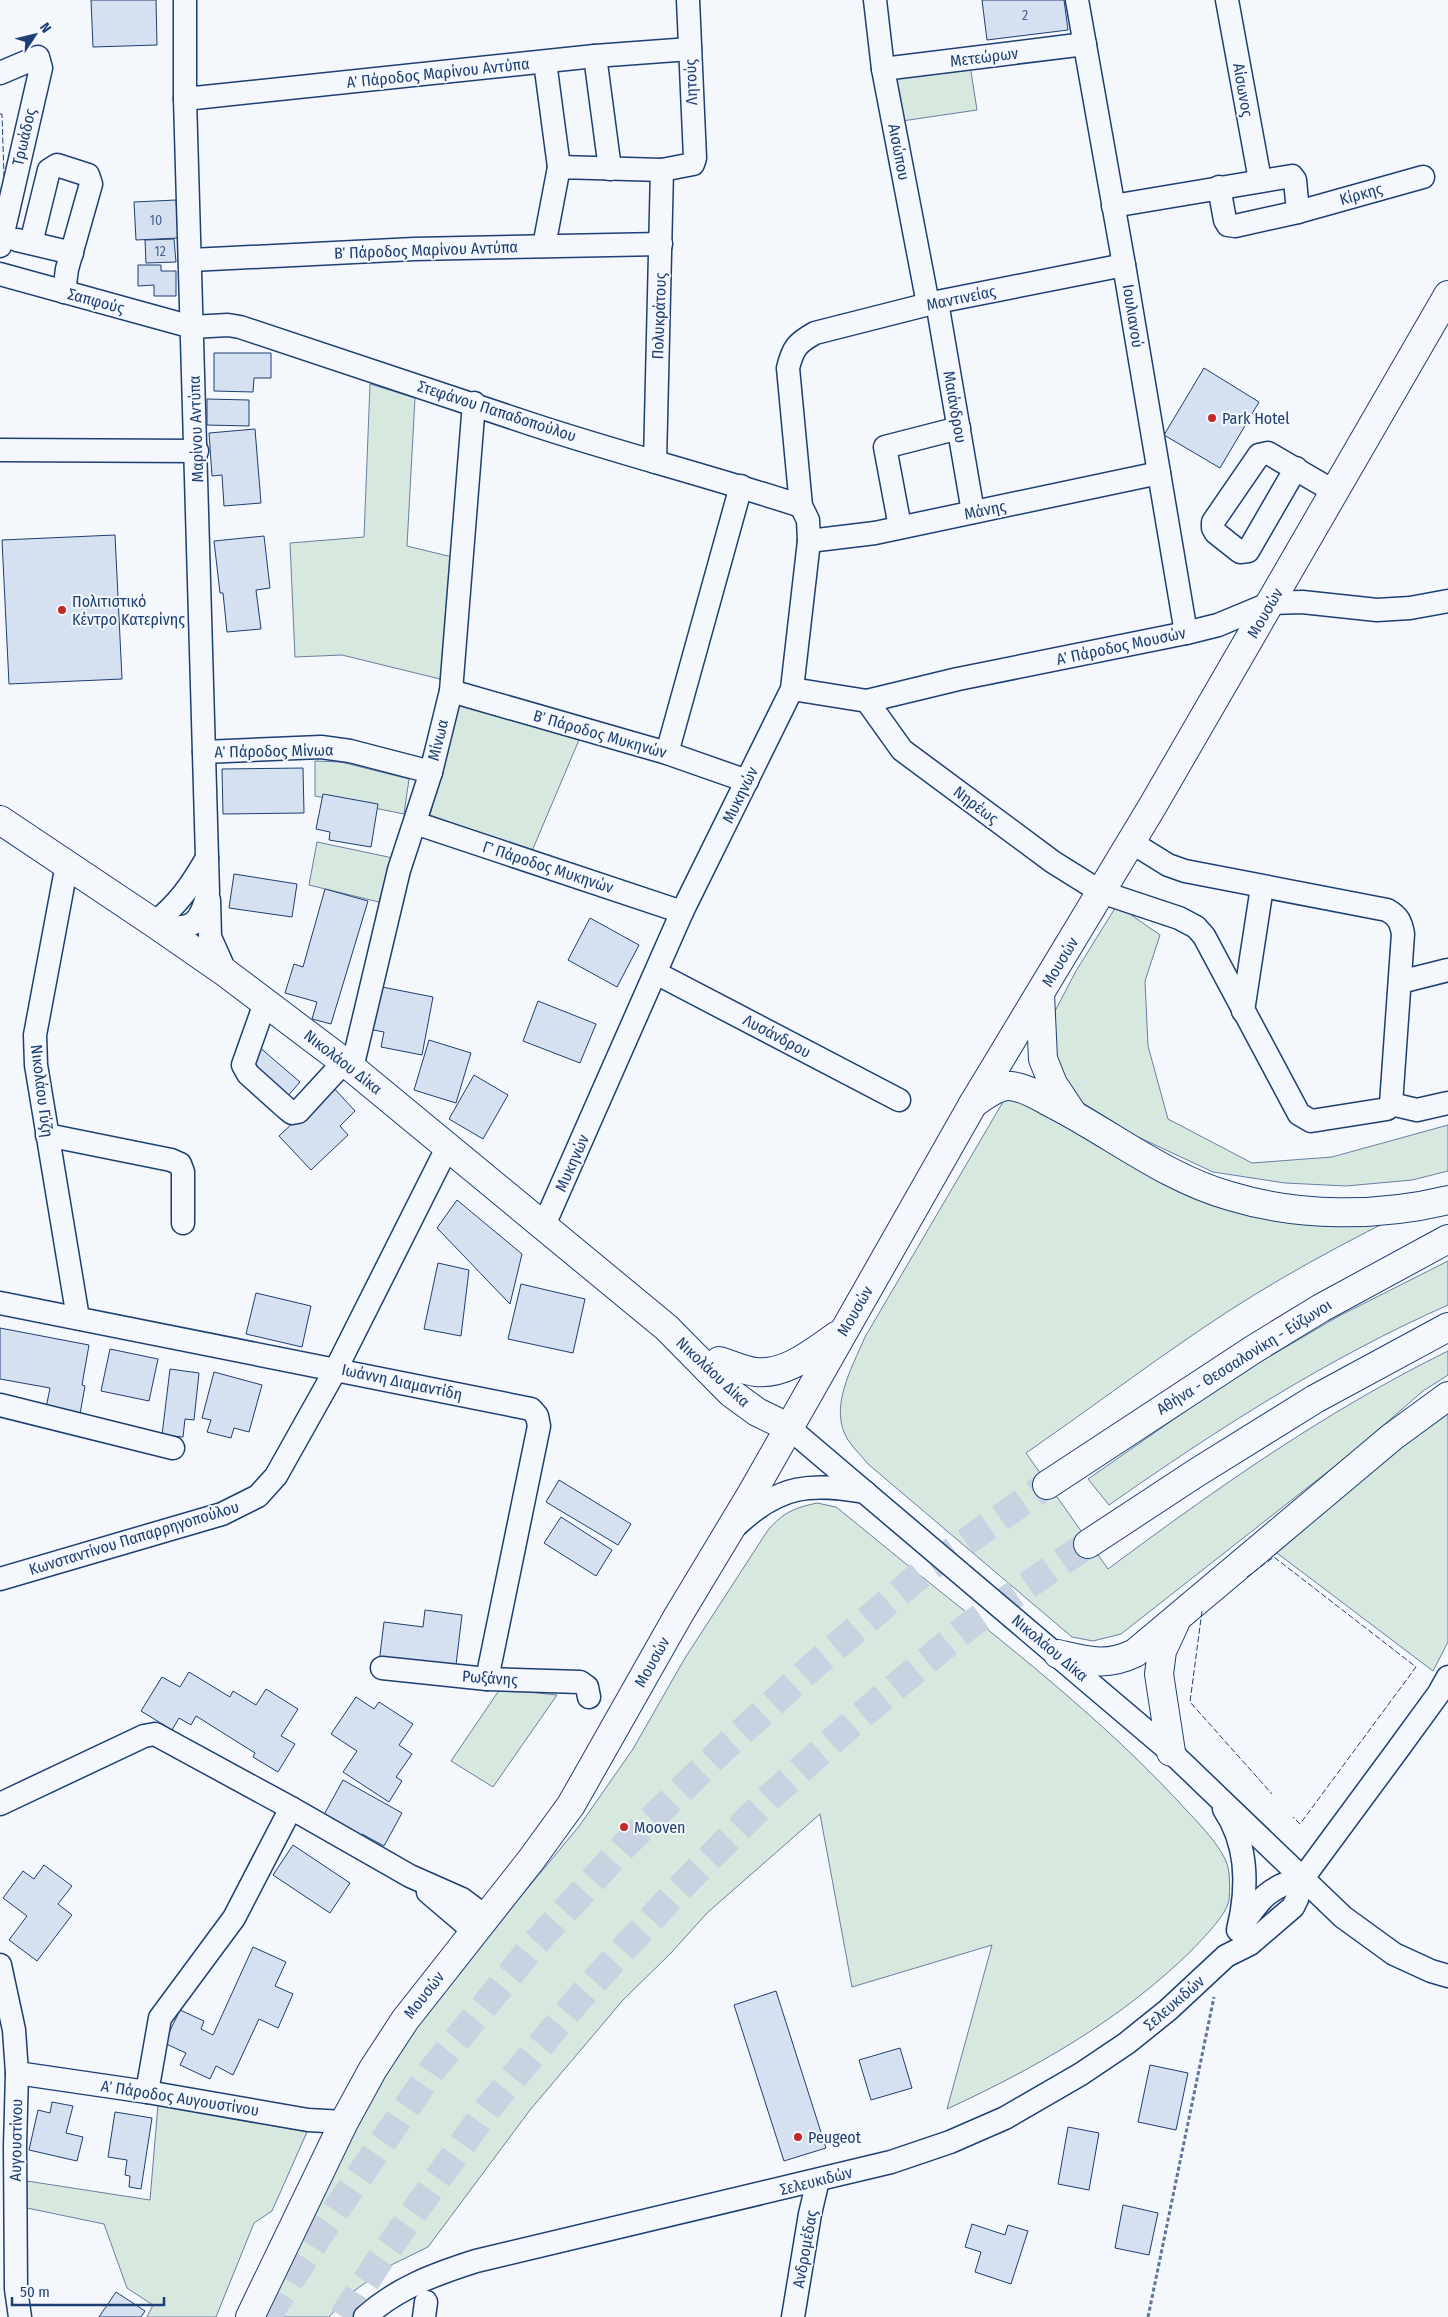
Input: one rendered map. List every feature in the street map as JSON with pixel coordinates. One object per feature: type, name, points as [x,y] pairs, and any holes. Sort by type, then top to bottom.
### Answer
[{"type":"main road","name":"Μουσών","points":[[250,2317],[344,2122],[373,2069],[405,2020],[481,1925],[571,1805],[973,1104],[1131,842],[1448,295]]},
{"type":"main road","name":"Νικολάου Δίκα","points":[[0,820],[226,973],[348,1065],[544,1225],[666,1328],[730,1393],[757,1412],[788,1427]]},
{"type":"main road","points":[[1040,994],[1043,1059],[1053,1084],[1074,1115]]},
{"type":"main road","points":[[973,1104],[995,1090],[1008,1086],[1020,1088],[1074,1115],[1150,1162],[1206,1189],[1260,1204],[1306,1210],[1402,1210],[1448,1200]]},
{"type":"main road","name":"Αθήνα - Θεσσαλονίκη - Εύζωνοι","points":[[1046,1485],[1254,1348],[1321,1308],[1448,1239]]},
{"type":"main road","points":[[1088,1544],[1196,1472],[1315,1399],[1448,1327]]},
{"type":"main road","name":"Νικολάου Δίκα","points":[[666,1328],[719,1361],[763,1398],[788,1427]]},
{"type":"main road","points":[[719,1361],[754,1372],[769,1372],[796,1363],[844,1331]]},
{"type":"main road","points":[[1058,1654],[1098,1663],[1120,1660],[1149,1643],[1392,1436],[1448,1396]]},
{"type":"main road","points":[[1171,1752],[1159,1674],[1162,1651],[1178,1617]]},
{"type":"street","name":"Μαρίνου Αντύπα","points":[[185,0],[185,99],[197,451],[208,892],[210,938],[226,973]]},
{"type":"street","name":"Λητούς","points":[[662,170],[693,164],[694,158],[688,0]]},
{"type":"street","name":"Αισώπου","points":[[875,0],[883,69],[932,303]]},
{"type":"street","name":"Ιουλιανού","points":[[1077,0],[1186,634]]},
{"type":"street","name":"Αίσωνος","points":[[1227,0],[1260,180]]},
{"type":"street","name":"Μετεώρων","points":[[883,69],[1085,44]]},
{"type":"street","name":"Α΄ Πάροδος Μαρίνου Αντύπα","points":[[185,99],[596,56],[690,49]]},
{"type":"street","points":[[596,56],[610,168]]},
{"type":"street","name":"Τρωάδος","points":[[0,73],[38,57],[41,68],[1,241]]},
{"type":"street","points":[[544,246],[559,167],[545,62]]},
{"type":"street","points":[[31,243],[49,170],[57,165],[88,175],[91,184],[66,270],[64,292]]},
{"type":"street","points":[[559,167],[662,170]]},
{"type":"street","name":"Πολυκράτους","points":[[654,462],[662,170]]},
{"type":"street","points":[[1113,206],[1292,176],[1295,180],[1298,212]]},
{"type":"street","name":"Κίρκης","points":[[1219,187],[1225,220],[1228,225],[1298,212],[1423,177]]},
{"type":"street","points":[[1,241],[31,243],[72,253]]},
{"type":"street","name":"Β΄ Πάροδος Μαρίνου Αντύπα","points":[[191,260],[414,249],[661,244]]},
{"type":"street","name":"Μαντινείας","points":[[802,341],[815,333],[932,303],[1124,265]]},
{"type":"street","name":"Σαπφούς","points":[[0,274],[192,328]]},
{"type":"street","name":"Μαιάνδρου","points":[[932,303],[959,428],[973,512]]},
{"type":"street","name":"Στεφάνου Παπαδοπούλου","points":[[192,328],[228,325],[240,327],[654,462],[741,486],[801,506]]},
{"type":"street","name":"Μυκηνών","points":[[544,1225],[682,912],[792,689],[809,541],[808,520],[801,506],[788,368],[792,352],[802,341]]},
{"type":"street","name":"Μίνωα","points":[[348,1065],[399,870],[431,772],[451,691],[474,404]]},
{"type":"street","points":[[900,527],[885,447],[959,428]]},
{"type":"street","points":[[0,450],[197,451]]},
{"type":"street","points":[[1296,468],[1335,492]]},
{"type":"street","name":"Μάνης","points":[[809,541],[875,533],[1159,473]]},
{"type":"street","points":[[667,753],[741,486]]},
{"type":"street","name":"Α΄ Πάροδος Μουσών","points":[[792,689],[867,701],[958,679],[1186,634],[1218,625],[1271,603],[1302,602],[1377,610],[1410,608],[1448,602]]},
{"type":"street","name":"Β΄ Πάροδος Μυκηνών","points":[[451,691],[667,753],[747,780]]},
{"type":"street","name":"Νηρέως","points":[[867,701],[902,750],[1053,862],[1101,892],[1179,918],[1196,928],[1204,936],[1299,1114],[1305,1119],[1311,1121],[1387,1109],[1391,1104]]},
{"type":"street","name":"Α΄ Πάροδος Μίνωα","points":[[204,752],[321,748],[350,751],[431,772]]},
{"type":"street","name":"Γ΄ Πάροδος Μυκηνών","points":[[415,823],[682,912]]},
{"type":"street","points":[[1131,842],[1168,865],[1185,871],[1386,910],[1395,914],[1401,922],[1404,934],[1391,1104],[1417,1110],[1448,1104]]},
{"type":"street","points":[[154,923],[172,910],[186,894],[207,858]]},
{"type":"street","name":"Νικολάου Γύζη","points":[[67,864],[35,1035],[36,1065],[78,1318]]},
{"type":"street","points":[[1243,1011],[1262,887]]},
{"type":"street","points":[[154,923],[180,928],[192,924],[204,911],[208,892]]},
{"type":"street","points":[[1400,982],[1448,970]]},
{"type":"street","name":"Λυσάνδρου","points":[[656,973],[899,1100]]},
{"type":"street","points":[[265,1002],[244,1065],[248,1074],[286,1109],[292,1113],[298,1112],[348,1065]]},
{"type":"street","points":[[47,1134],[172,1160],[180,1164],[183,1172],[183,1223]]},
{"type":"street","name":"Κωνσταντίνου Παπαρρηγοπούλου","points":[[0,1580],[222,1514],[244,1505],[258,1496],[276,1476],[336,1369],[448,1146]]},
{"type":"street","name":"Ιωάννη Διαμαντίδη","points":[[0,1303],[531,1409],[537,1416],[539,1426],[487,1679]]},
{"type":"street","points":[[0,1406],[173,1448]]},
{"type":"street","name":"Νικολάου Δίκα","points":[[788,1427],[1058,1654],[1171,1752],[1343,1917],[1369,1938],[1414,1964],[1448,1976]]},
{"type":"street","points":[[727,1534],[749,1514],[779,1494],[815,1486],[831,1486],[866,1492]]},
{"type":"street","name":"Ρωξάνης","points":[[382,1668],[487,1679],[580,1682],[587,1687],[589,1697]]},
{"type":"street","points":[[1303,1878],[1402,1745],[1448,1677]]},
{"type":"street","points":[[0,1804],[144,1736],[155,1734],[291,1808],[410,1876],[481,1925]]},
{"type":"street","points":[[1212,1791],[1229,1816],[1240,1843],[1245,1902],[1238,1930]]},
{"type":"street","points":[[147,2092],[160,2018],[234,1918],[291,1808]]},
{"type":"street","name":"Σελευκιδών","points":[[365,2317],[402,2289],[453,2268],[891,2162],[950,2142],[1005,2118],[1081,2074],[1127,2043],[1168,2010],[1226,1956],[1250,1944],[1289,1911],[1297,1899],[1303,1878],[1282,1883],[1268,1892],[1238,1930],[1226,1956]]},
{"type":"street","name":"Αυγουστίνου","points":[[0,1964],[14,2030],[17,2073],[8,2145],[16,2289],[20,2317]]},
{"type":"street","name":"Α΄ Πάροδος Αυγουστίνου","points":[[17,2073],[147,2092],[308,2120],[344,2122]]},
{"type":"street","name":"Ανδρομέδας","points":[[793,2317],[810,2214],[818,2180]]},
{"type":"path","points":[[1148,2317],[1217,1981],[1208,1973]]},
{"type":"shaded area","points":[[970,65],[977,110],[902,121],[894,76]]},
{"type":"shaded area","points":[[370,384],[415,398],[407,546],[456,558],[440,679],[342,655],[295,657],[290,543],[364,537]]},
{"type":"shaded area","points":[[457,705],[579,740],[532,851],[430,815]]},
{"type":"shaded area","points":[[315,761],[341,762],[409,779],[404,814],[315,796]]},
{"type":"shaded area","points":[[317,842],[393,858],[379,902],[309,885]]},
{"type":"shaded area","points":[[1117,905],[1160,935],[1145,981],[1148,1046],[1168,1119],[1252,1163],[1332,1157],[1448,1125],[1448,1171],[1412,1180],[1346,1186],[1285,1183],[1213,1172],[1136,1136],[1080,1101],[1064,1078],[1051,1038],[1055,1011],[1076,971]]},
{"type":"shaded area","points":[[1010,1090],[1232,1199],[1425,1203],[1338,1247],[1254,1295],[1178,1345],[1026,1453],[1108,1569],[1190,1509],[1273,1452],[1359,1399],[1448,1351],[1448,1375],[1423,1391],[1349,1455],[1121,1634],[1093,1641],[1072,1637],[868,1464],[848,1440],[842,1428],[840,1415],[844,1388],[865,1337]]},
{"type":"shaded area","points":[[1448,1261],[1448,1305],[1359,1348],[1316,1372],[1232,1423],[1109,1505],[1088,1479],[1236,1376],[1339,1316]]},
{"type":"shaded area","points":[[1448,1390],[1448,1642],[1433,1671],[1265,1544]]},
{"type":"shaded area","points":[[817,1503],[836,1507],[1062,1691],[1141,1763],[1198,1822],[1223,1856],[1227,1864],[1230,1882],[1229,1900],[1224,1913],[1192,1950],[1165,1975],[1107,2020],[1077,2040],[1013,2077],[947,2109],[992,1945],[852,1987],[820,1814],[707,1913],[671,1953],[623,2000],[530,2110],[428,2247],[389,2266],[351,2293],[329,2317],[257,2317],[289,2243],[387,2069],[434,2001],[580,1825],[633,1749],[685,1658],[768,1530],[779,1519],[790,1512]]},
{"type":"shaded area","points":[[500,1689],[557,1695],[493,1787],[451,1761]]},
{"type":"shaded area","points":[[158,2105],[307,2132],[272,2211],[254,2223],[216,2317],[147,2317],[153,2305],[127,2288],[104,2224],[27,2208],[27,2181],[150,2200]]},
{"type":"building","points":[[91,0],[156,0],[157,45],[93,47]]},
{"type":"building","points":[[982,0],[1064,0],[1068,30],[987,40]]},
{"type":"building","points":[[176,200],[178,238],[136,240],[134,202]]},
{"type":"building","points":[[174,239],[176,262],[146,263],[145,240]]},
{"type":"building","points":[[138,265],[161,265],[161,271],[176,271],[176,296],[154,296],[154,285],[138,286]]},
{"type":"building","points":[[214,353],[271,353],[271,378],[254,378],[253,392],[214,391]]},
{"type":"building","name":"Park Hotel","points":[[1204,368],[1259,402],[1220,468],[1164,435]]},
{"type":"building","points":[[207,399],[249,400],[249,426],[207,425]]},
{"type":"building","points":[[255,429],[261,503],[224,506],[222,475],[212,476],[209,433]]},
{"type":"building","name":"Πολιτιστικό Κέντρο Κατερίνης","points":[[115,535],[122,679],[9,684],[2,540]]},
{"type":"building","points":[[264,536],[270,588],[256,590],[261,629],[227,632],[223,593],[220,593],[214,541]]},
{"type":"building","points":[[303,768],[304,813],[223,814],[222,769]]},
{"type":"building","points":[[323,794],[378,804],[371,847],[329,840],[330,832],[316,829]]},
{"type":"building","points":[[234,874],[297,884],[292,917],[229,908]]},
{"type":"building","points":[[325,889],[368,901],[331,1024],[312,1019],[317,1002],[285,993],[294,964],[303,967]]},
{"type":"building","points":[[590,918],[639,945],[617,987],[568,960]]},
{"type":"building","points":[[372,985],[433,997],[422,1055],[381,1047],[384,1032],[363,1028]]},
{"type":"building","points":[[538,1001],[596,1024],[580,1063],[523,1041]]},
{"type":"building","points":[[251,1040],[300,1082],[287,1097],[238,1055]]},
{"type":"building","points":[[429,1040],[471,1053],[456,1103],[414,1090]]},
{"type":"building","points":[[474,1075],[508,1095],[483,1139],[449,1119]]},
{"type":"building","points":[[332,1086],[355,1111],[340,1126],[348,1135],[311,1170],[279,1136]]},
{"type":"building","points":[[457,1200],[522,1254],[510,1304],[437,1228]]},
{"type":"building","points":[[438,1263],[469,1270],[461,1336],[424,1329]]},
{"type":"building","points":[[521,1284],[585,1299],[573,1353],[508,1339]]},
{"type":"building","points":[[256,1293],[311,1306],[302,1347],[246,1334]]},
{"type":"building","points":[[0,1328],[89,1345],[82,1385],[85,1386],[80,1414],[46,1408],[50,1388],[0,1379]]},
{"type":"building","points":[[110,1349],[158,1359],[149,1401],[101,1391]]},
{"type":"building","points":[[170,1369],[199,1373],[194,1420],[185,1419],[183,1437],[162,1435]]},
{"type":"building","points":[[214,1372],[262,1385],[249,1432],[234,1428],[231,1438],[207,1432],[211,1420],[202,1418]]},
{"type":"building","points":[[559,1480],[631,1524],[618,1545],[546,1502]]},
{"type":"building","points":[[561,1517],[612,1550],[596,1576],[544,1543]]},
{"type":"building","points":[[425,1610],[462,1615],[455,1673],[379,1663],[384,1622],[423,1627]]},
{"type":"building","points":[[189,1672],[230,1697],[233,1691],[256,1705],[266,1689],[298,1709],[281,1736],[295,1744],[278,1772],[253,1757],[255,1753],[196,1716],[191,1725],[179,1718],[172,1730],[141,1711],[162,1677],[180,1687]]},
{"type":"building","points":[[356,1697],[374,1709],[379,1702],[413,1724],[399,1745],[412,1754],[396,1777],[402,1781],[389,1802],[343,1772],[357,1751],[331,1734]]},
{"type":"building","points":[[343,1780],[402,1813],[384,1846],[362,1834],[358,1841],[321,1820]]},
{"type":"building","points":[[293,1845],[350,1883],[330,1913],[273,1875]]},
{"type":"building","points":[[44,1865],[72,1886],[58,1904],[72,1915],[37,1961],[9,1940],[27,1916],[3,1898],[23,1871],[34,1879]]},
{"type":"building","points":[[253,1947],[286,1962],[275,1986],[293,1994],[278,2028],[259,2019],[233,2075],[216,2066],[210,2079],[180,2065],[186,2053],[164,2043],[180,2010],[204,2021],[201,2029],[213,2035]]},
{"type":"building","points":[[776,1991],[826,2148],[784,2161],[734,2005]]},
{"type":"building","points":[[900,2048],[912,2088],[871,2100],[859,2060]]},
{"type":"building","points":[[1150,2065],[1188,2073],[1176,2130],[1138,2122]]},
{"type":"building","points":[[52,2102],[73,2106],[66,2133],[83,2137],[77,2161],[29,2150],[38,2110],[50,2113]]},
{"type":"building","points":[[115,2112],[152,2118],[141,2189],[129,2187],[130,2176],[125,2175],[127,2160],[108,2157]]},
{"type":"building","points":[[1068,2127],[1099,2133],[1089,2190],[1058,2184]]},
{"type":"building","points":[[1123,2205],[1158,2213],[1149,2255],[1115,2248]]},
{"type":"building","points":[[972,2224],[1005,2235],[1008,2225],[1028,2231],[1011,2284],[975,2272],[981,2252],[965,2247]]},
{"type":"building","points":[[116,2292],[145,2311],[141,2317],[99,2317]]},
{"type":"tunnel","points":[[267,2317],[323,2229],[433,2069],[533,1946],[624,1846],[723,1749],[811,1668],[927,1569],[1047,1485]]},
{"type":"tunnel","points":[[343,2317],[377,2264],[488,2108],[582,1995],[673,1895],[769,1798],[857,1719],[971,1624],[1088,1544]]},
{"type":"fence","points":[[0,114],[2,114],[4,176]]},
{"type":"fence","points":[[1247,1577],[1274,1557],[1416,1667],[1300,1824],[1293,1817]]},
{"type":"fence","points":[[1202,1611],[1190,1702],[1272,1794]]},
{"type":"place","name":"Park Hotel","points":[[1212,418]]},
{"type":"place","name":"Πολιτιστικό Κέντρο Κατερίνης","points":[[62,610]]},
{"type":"place","name":"Mooven","points":[[624,1827]]},
{"type":"place","name":"Peugeot","points":[[798,2137]]}]
